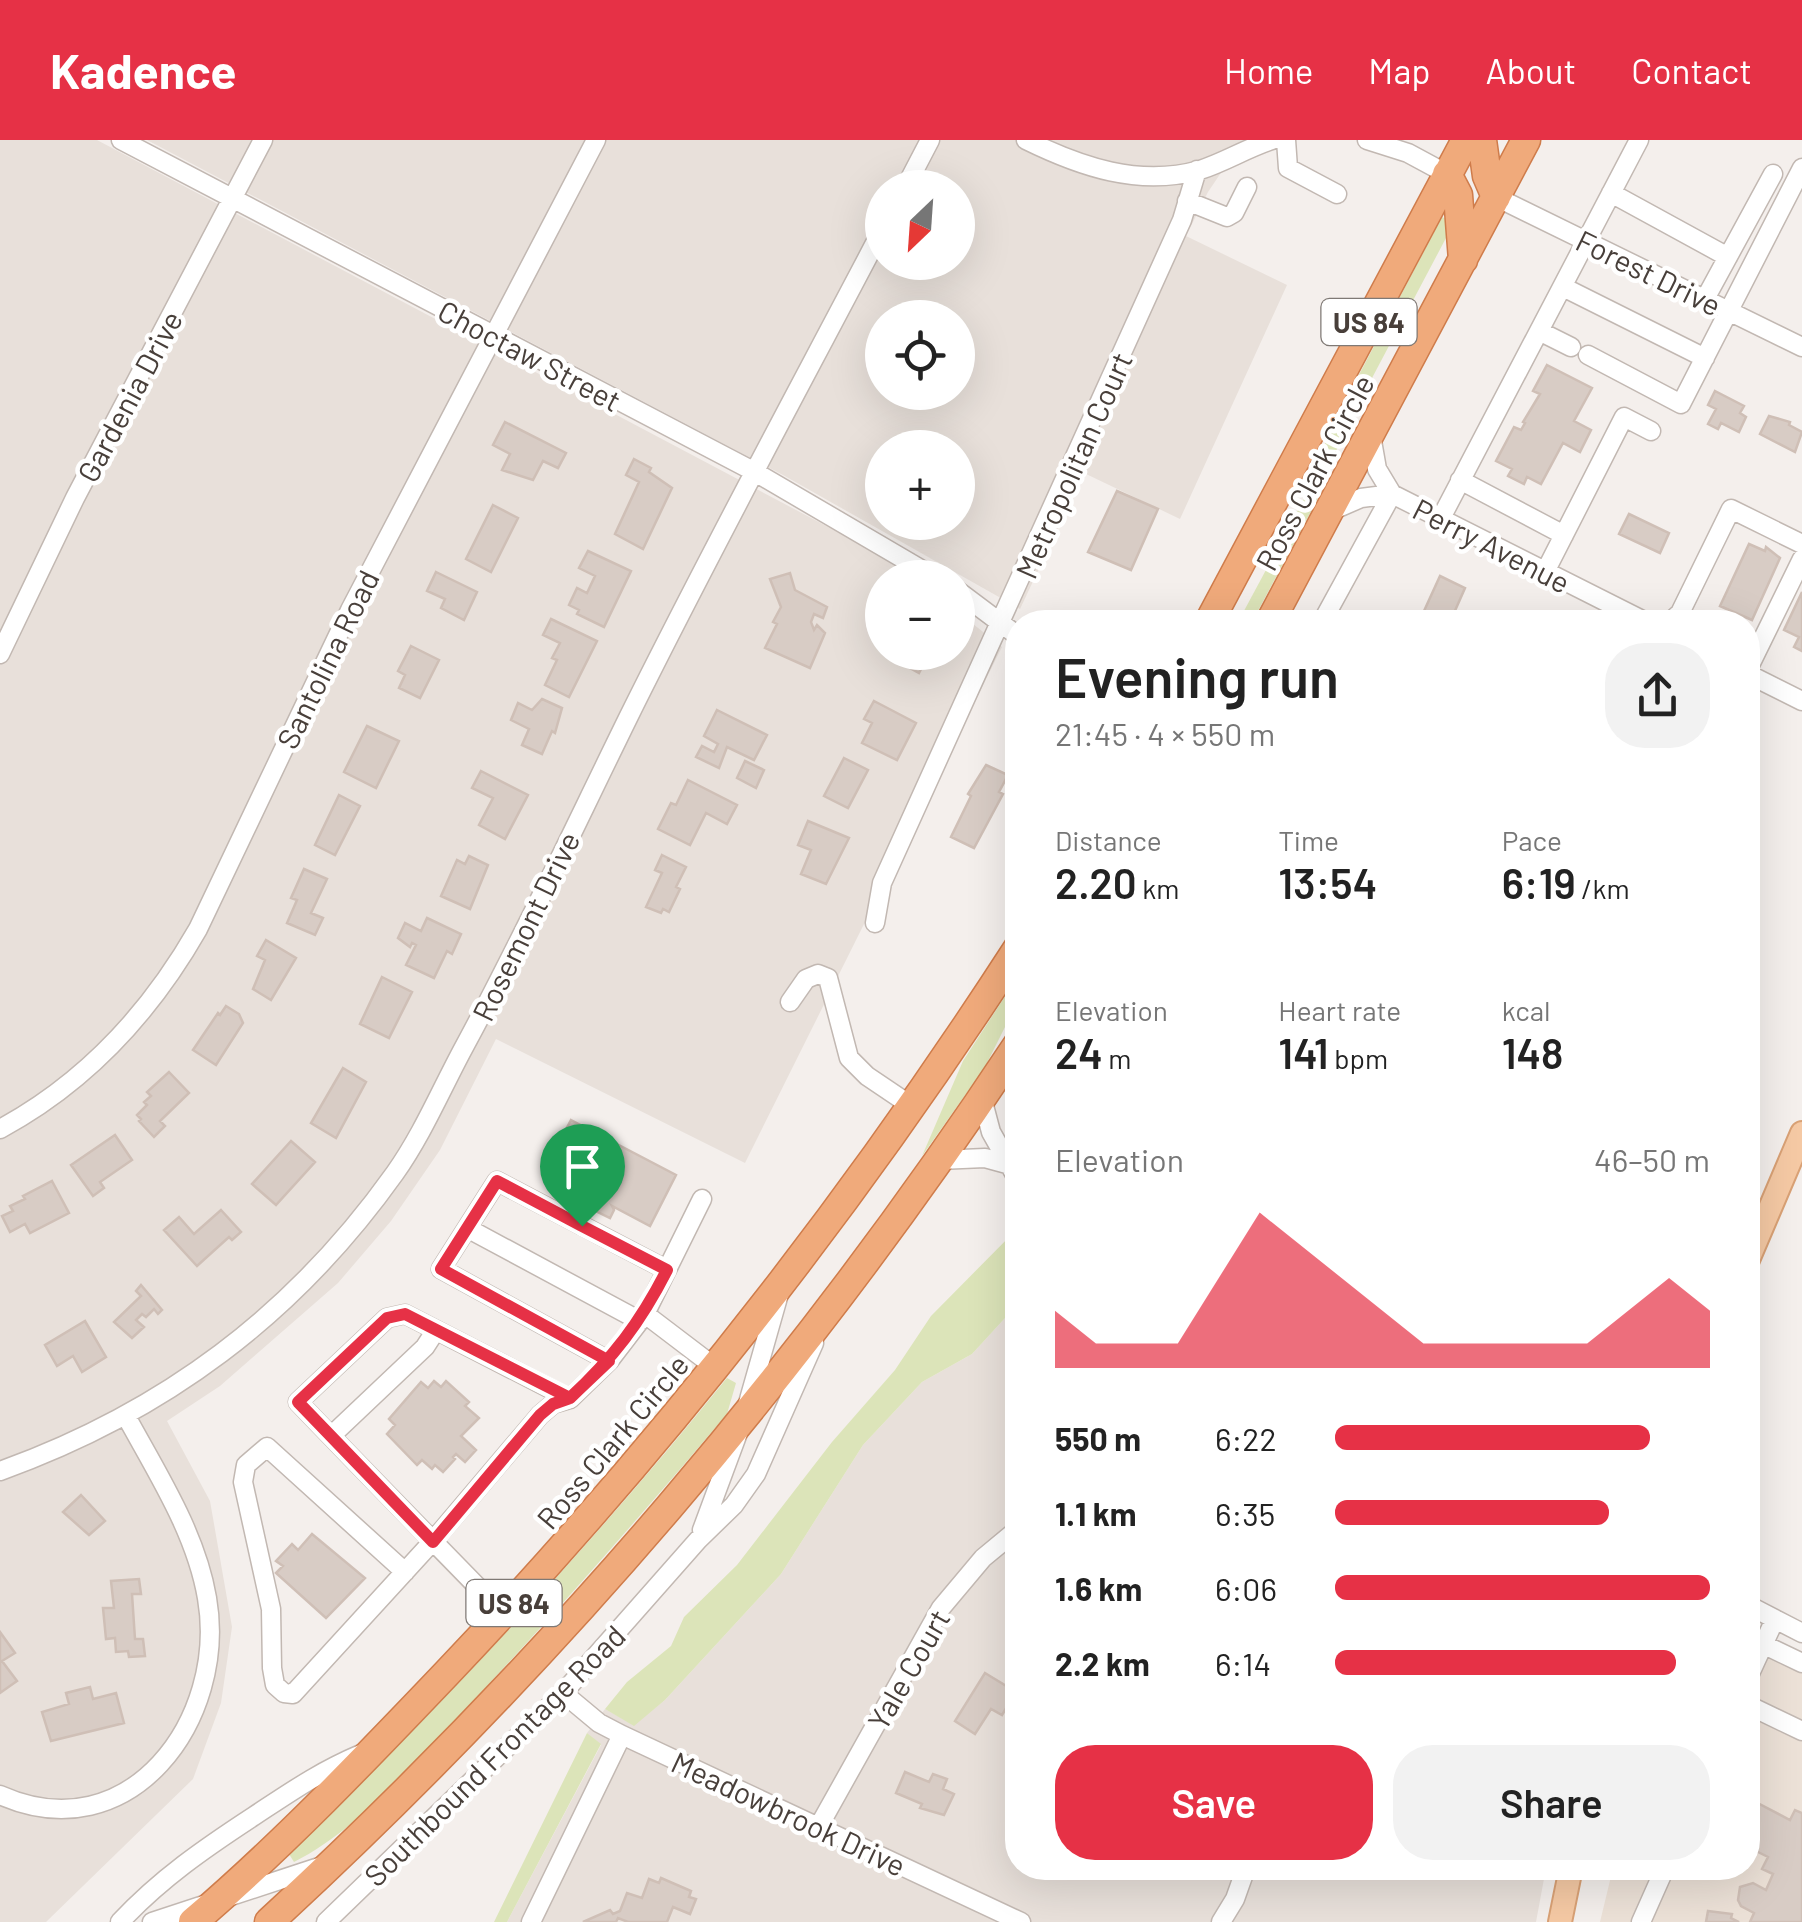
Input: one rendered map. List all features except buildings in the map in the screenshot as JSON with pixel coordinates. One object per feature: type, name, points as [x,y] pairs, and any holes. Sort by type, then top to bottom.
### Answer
[{"type":"highway","name":"Ross Clark Circle","points":[[1216,610],[1466,140]]},
{"type":"highway","points":[[1482,140],[1487,176],[1496,197]]},
{"type":"highway","name":"Ross Clark Circle","points":[[1276,610],[1526,140]]},
{"type":"highway","points":[[1447,174],[1458,195],[1463,262]]},
{"type":"highway","name":"Ross Clark Circle","points":[[194,1922],[376,1747],[598,1510],[782,1283],[913,1107],[1005,968]]},
{"type":"highway","name":"US 84","points":[[269,1922],[441,1756],[591,1596],[830,1307],[1005,1064]]},
{"type":"main road","points":[[1760,1232],[1802,1133]]},
{"type":"main road","points":[[1560,1922],[1568,1880]]},
{"type":"street","name":"Choctaw Street","points":[[121,140],[755,472],[905,560]]},
{"type":"street","name":"Gardenia Drive","points":[[0,654],[75,498],[263,140]]},
{"type":"street","name":"Santolina Road","points":[[0,1129],[65,1088],[96,1060],[128,1030],[176,967],[198,929],[350,610],[596,140]]},
{"type":"street","points":[[914,170],[930,140]]},
{"type":"street","points":[[1026,140],[1085,166],[1114,173],[1172,175],[1197,170],[1261,142]]},
{"type":"street","points":[[1286,140],[1288,168],[1338,194]]},
{"type":"street","points":[[1441,518],[1639,140]]},
{"type":"street","points":[[1373,141],[1408,153],[1447,174]]},
{"type":"street","points":[[1588,356],[1682,404],[1802,168]]},
{"type":"street","name":"Metropolitan Court","points":[[1006,610],[1188,201],[1197,170]]},
{"type":"street","points":[[1705,300],[1773,174]]},
{"type":"street","points":[[1188,201],[1227,217],[1234,212],[1247,187]]},
{"type":"street","points":[[1611,193],[1728,257]]},
{"type":"street","name":"Forest Drive","points":[[1496,197],[1802,347]]},
{"type":"street","name":"Rosemont Drive","points":[[0,1471],[126,1416],[249,1334],[304,1284],[398,1169],[482,1014],[636,702],[865,262]]},
{"type":"street","points":[[1562,287],[1705,358]]},
{"type":"street","points":[[1540,330],[1570,347]]},
{"type":"street","points":[[1545,572],[1624,417],[1650,431]]},
{"type":"street","name":"Perry Avenue","points":[[1370,435],[1377,469],[1392,494],[1622,610]]},
{"type":"street","points":[[1460,480],[1564,535]]},
{"type":"street","points":[[1329,610],[1392,494]]},
{"type":"street","name":"Perry Avenue","points":[[1330,510],[1361,498],[1392,494]]},
{"type":"street","points":[[1681,610],[1731,509],[1802,544]]},
{"type":"street","points":[[1760,647],[1802,559]]},
{"type":"street","points":[[975,604],[1005,626]]},
{"type":"street","name":"Metropolitan Court","points":[[875,923],[882,883],[1005,612]]},
{"type":"street","points":[[1760,679],[1802,702]]},
{"type":"street","points":[[790,1002],[810,976],[828,978],[849,1058],[913,1107]]},
{"type":"street","points":[[982,1098],[990,1132],[1005,1159]]},
{"type":"street","points":[[939,1160],[985,1158],[1005,1168]]},
{"type":"street","points":[[609,1361],[441,1269],[497,1181],[667,1270]]},
{"type":"street","points":[[405,1572],[267,1447],[246,1465],[246,1506],[270,1608],[272,1668],[276,1685],[284,1693],[293,1694],[433,1542],[540,1415],[553,1404],[570,1398],[609,1361],[642,1317],[702,1199]]},
{"type":"street","points":[[467,1228],[642,1317],[716,1368]]},
{"type":"street","name":"Southbound Frontage Road","points":[[698,1540],[745,1414],[782,1283]]},
{"type":"street","name":"Southbound Frontage Road","points":[[326,1922],[563,1693],[698,1540],[734,1505],[756,1474],[830,1307]]},
{"type":"street","points":[[504,1614],[298,1402],[387,1318],[405,1314],[570,1398]]},
{"type":"street","points":[[331,1436],[425,1347],[436,1330]]},
{"type":"street","points":[[0,1795],[45,1809],[72,1810],[101,1805],[129,1791],[154,1772],[172,1749],[188,1722],[202,1683],[210,1641],[208,1602],[200,1566],[126,1416]]},
{"type":"street","name":"Yale Court","points":[[819,1826],[941,1608],[983,1558],[1005,1540]]},
{"type":"street","points":[[1760,1611],[1802,1633]]},
{"type":"street","points":[[1760,1636],[1775,1619]]},
{"type":"street","points":[[1760,1643],[1802,1663]]},
{"type":"street","name":"Meadowbrook Drive","points":[[563,1693],[622,1735],[1021,1922]]},
{"type":"street","points":[[1760,1711],[1802,1731]]},
{"type":"street","points":[[531,1922],[622,1735]]},
{"type":"street","points":[[120,1922],[164,1878],[200,1851],[314,1774],[376,1747]]},
{"type":"street","points":[[152,1922],[336,1861]]},
{"type":"street","points":[[1221,1922],[1240,1880]]},
{"type":"street","points":[[1641,1922],[1659,1880]]},
{"type":"shaded area","points":[[0,140],[97,140],[883,556],[889,560],[865,560],[865,670],[975,670],[975,626],[1002,647],[745,1163],[496,1039],[440,1150],[391,1221],[338,1283],[220,1386],[167,1421],[210,1501],[232,1627],[221,1703],[193,1779],[46,1922],[0,1922]]},
{"type":"shaded area","points":[[147,140],[1243,140],[1208,192],[1186,236],[1287,285],[1180,519],[1084,473],[1020,609],[975,584],[975,560],[933,560],[898,540],[975,540],[975,430],[865,430],[865,521]]},
{"type":"shaded area","points":[[1005,1318],[1005,1880],[1544,1880],[1536,1922],[507,1922],[601,1745],[587,1733],[605,1709],[634,1725],[665,1700],[781,1574],[863,1445],[922,1382],[972,1354]]},
{"type":"shaded area","points":[[1760,1654],[1802,1673],[1802,1922],[1600,1922],[1610,1880],[1760,1880]]},
{"type":"green space","points":[[1442,217],[1451,221],[1446,238],[1344,431],[1316,502],[1258,610],[1244,610],[1303,501],[1331,428]]},
{"type":"green space","points":[[1005,996],[1005,1027],[985,1067],[922,1156],[963,1061]]},
{"type":"green space","points":[[1005,1241],[1005,1318],[972,1354],[922,1382],[863,1445],[781,1574],[665,1700],[634,1726],[605,1709],[627,1682],[671,1646],[684,1617],[737,1565],[832,1442],[895,1370],[931,1316]]},
{"type":"green space","points":[[727,1378],[736,1383],[727,1414],[558,1608],[379,1799],[339,1834],[294,1862],[289,1854],[515,1623]]},
{"type":"green space","points":[[587,1733],[601,1744],[507,1922],[494,1922]]},
{"type":"route","points":[[582,1226],[497,1181],[441,1269],[609,1361],[570,1398],[553,1404],[540,1415],[433,1542],[298,1402],[387,1318],[405,1314],[570,1398],[609,1361],[645,1314],[667,1270],[582,1226]]}]
